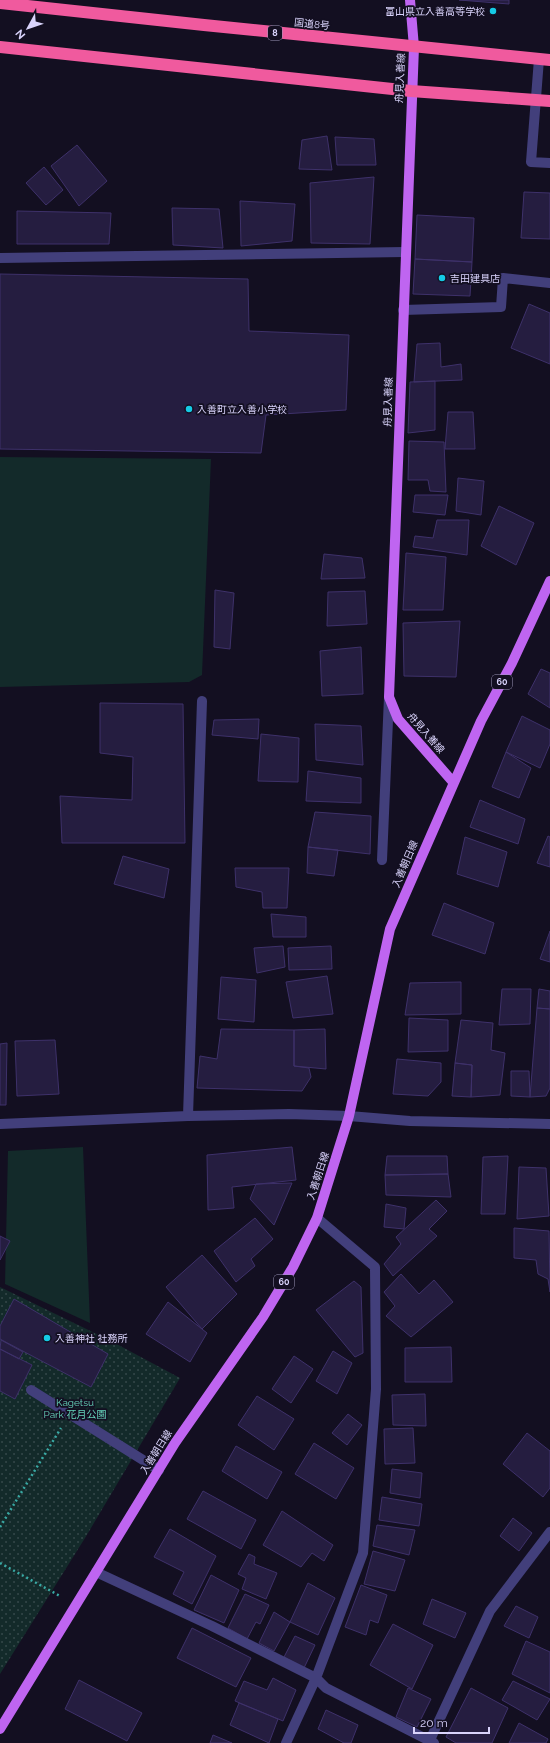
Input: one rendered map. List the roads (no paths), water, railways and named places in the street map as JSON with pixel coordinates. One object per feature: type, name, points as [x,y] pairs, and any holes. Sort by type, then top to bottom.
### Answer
[{"type":"highway","name":"国道8号","points":[[0,3],[414,47],[544,59]]},
{"type":"highway","points":[[0,47],[411,91],[550,101]]},
{"type":"main road","name":"舟見入善線","points":[[410,0],[414,47],[411,91],[388,697],[398,719],[453,782]]},
{"type":"main road","name":"入善朝日線","points":[[0,1729],[159,1470],[205,1399],[263,1317],[292,1267],[317,1218],[349,1116],[390,929],[453,782],[481,721],[512,663],[550,581]]},
{"type":"street","points":[[544,59],[530,162],[550,163]]},
{"type":"street","points":[[0,258],[405,252]]},
{"type":"street","points":[[403,310],[501,307],[503,278],[550,283]]},
{"type":"street","points":[[382,860],[388,697]]},
{"type":"street","points":[[188,1116],[202,701]]},
{"type":"street","points":[[0,1124],[188,1116],[288,1114],[349,1116],[410,1121],[550,1123]]},
{"type":"street","points":[[286,1743],[316,1678],[362,1553],[376,1389],[375,1267],[317,1218]]},
{"type":"street","points":[[31,1390],[159,1470]]},
{"type":"street","points":[[96,1572],[212,1626],[316,1678],[326,1688],[432,1742],[490,1611],[550,1532]]},
{"type":"place","name":"富山県立入善高等学校","points":[[493,11]]},
{"type":"place","name":"吉田建具店","points":[[442,278]]},
{"type":"place","name":"入善町立入善小学校","points":[[189,409]]},
{"type":"place","name":"入善神社 社務所","points":[[47,1338]]},
{"type":"park label","name":"Kagetsu Park 花月公園","points":[[75,1408]]}]
